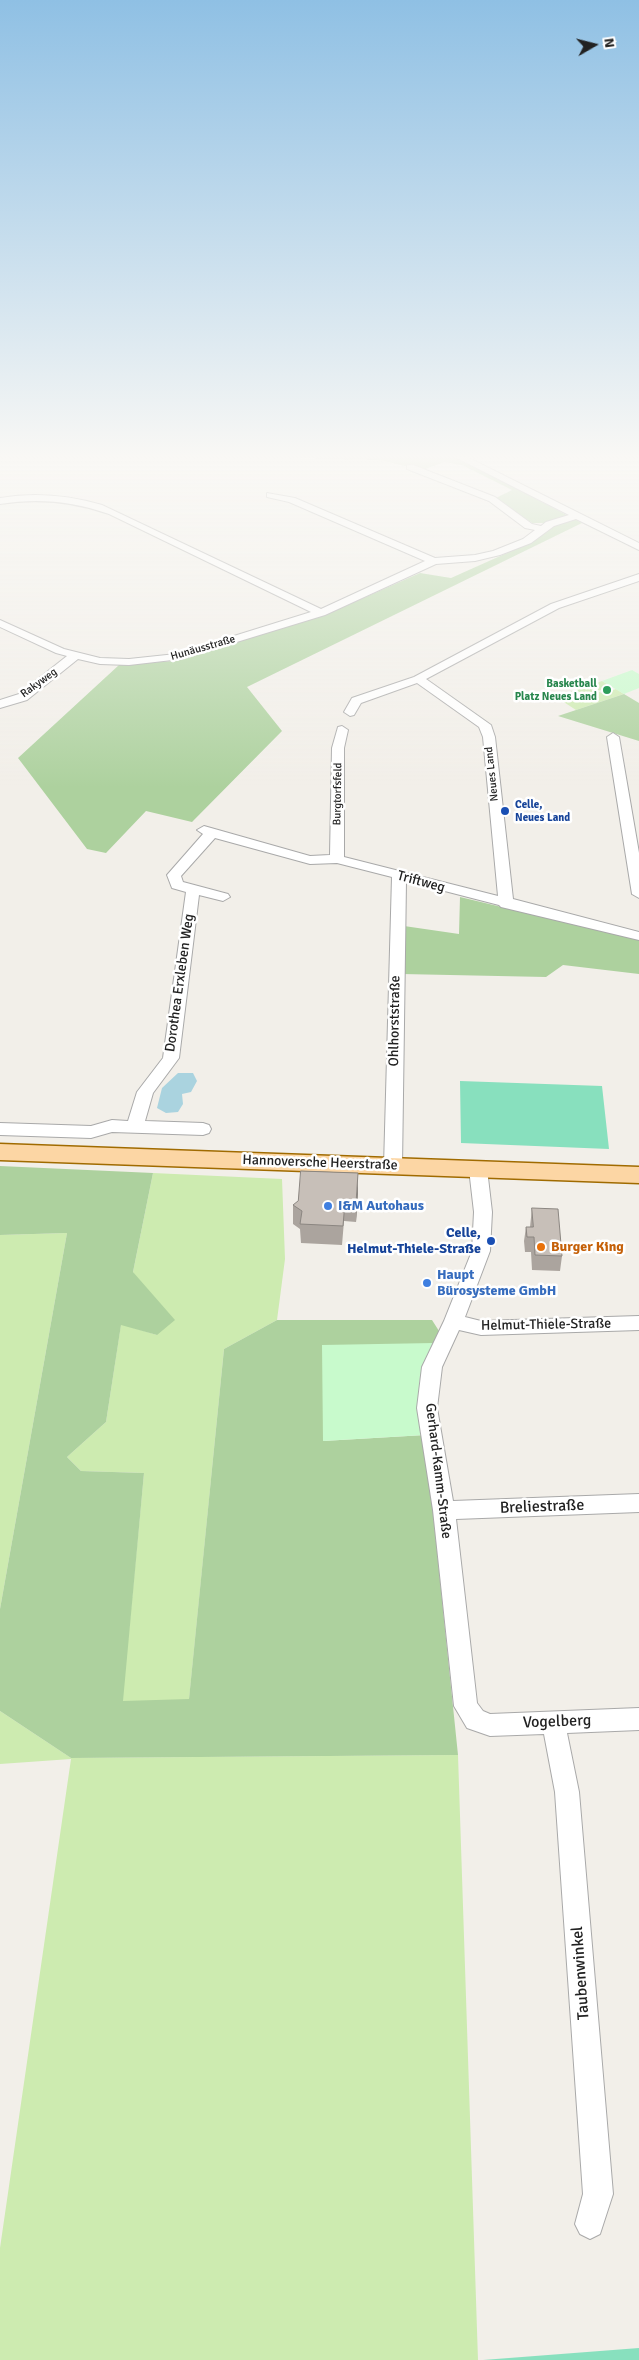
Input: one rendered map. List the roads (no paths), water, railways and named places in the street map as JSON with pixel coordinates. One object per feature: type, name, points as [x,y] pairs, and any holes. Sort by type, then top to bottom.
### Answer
[{"type":"main road","name":"Hannoversche Heerstraße","points":[[0,1152],[639,1175]]},
{"type":"street","points":[[229,568],[321,612]]},
{"type":"street","name":"Hunäusstraße","points":[[0,623],[75,656],[100,661],[157,660],[177,656],[321,612],[418,568]]},
{"type":"street","points":[[350,712],[356,700],[418,679],[555,606],[639,578]]},
{"type":"street","name":"Rakyweg","points":[[0,704],[23,697],[75,656]]},
{"type":"street","name":"Neues Land","points":[[418,679],[485,725],[489,737],[506,904]]},
{"type":"street","name":"Burgtorfsfeld","points":[[337,859],[338,748],[342,730]]},
{"type":"street","points":[[613,737],[639,894]]},
{"type":"street","name":"Triftweg","points":[[193,890],[177,885],[174,875],[208,831],[310,860],[337,859],[506,904],[639,936]]},
{"type":"street","name":"Ohlhorststraße","points":[[392,1166],[399,876]]},
{"type":"street","points":[[193,890],[223,897]]},
{"type":"street","name":"Dorothea Erxleben Weg","points":[[135,1126],[141,1113],[143,1094],[166,1069],[171,1058],[193,890]]},
{"type":"street","points":[[0,1129],[91,1132],[112,1126],[203,1128]]},
{"type":"street","name":"Gerhard-Kamm-Straße","points":[[475,1720],[466,1706],[444,1510],[427,1408],[432,1367],[454,1321],[481,1251],[483,1212],[478,1169]]},
{"type":"street","name":"Helmut-Thiele-Straße","points":[[454,1321],[481,1328],[639,1323]]},
{"type":"street","name":"Breliestraße","points":[[444,1510],[639,1503]]},
{"type":"street","name":"Vogelberg","points":[[475,1720],[490,1725],[639,1719]]},
{"type":"street","name":"Taubenwinkel","points":[[553,1722],[567,1792],[598,2194],[590,2224]]},
{"type":"water","points":[[178,1073],[193,1073],[197,1081],[191,1092],[182,1094],[183,1104],[178,1112],[166,1113],[157,1108],[162,1088]]},
{"type":"place","name":"Basketball Platz Neues Land","points":[[607,690]]},
{"type":"place","name":"Celle, Neues Land","points":[[505,811]]},
{"type":"place","name":"I&M Autohaus","points":[[328,1206]]},
{"type":"place","name":"Celle, Helmut-Thiele-Straße","points":[[491,1241]]},
{"type":"place","name":"Burger King","points":[[541,1247]]},
{"type":"place","name":"Haupt Bürosysteme GmbH","points":[[427,1283]]}]
